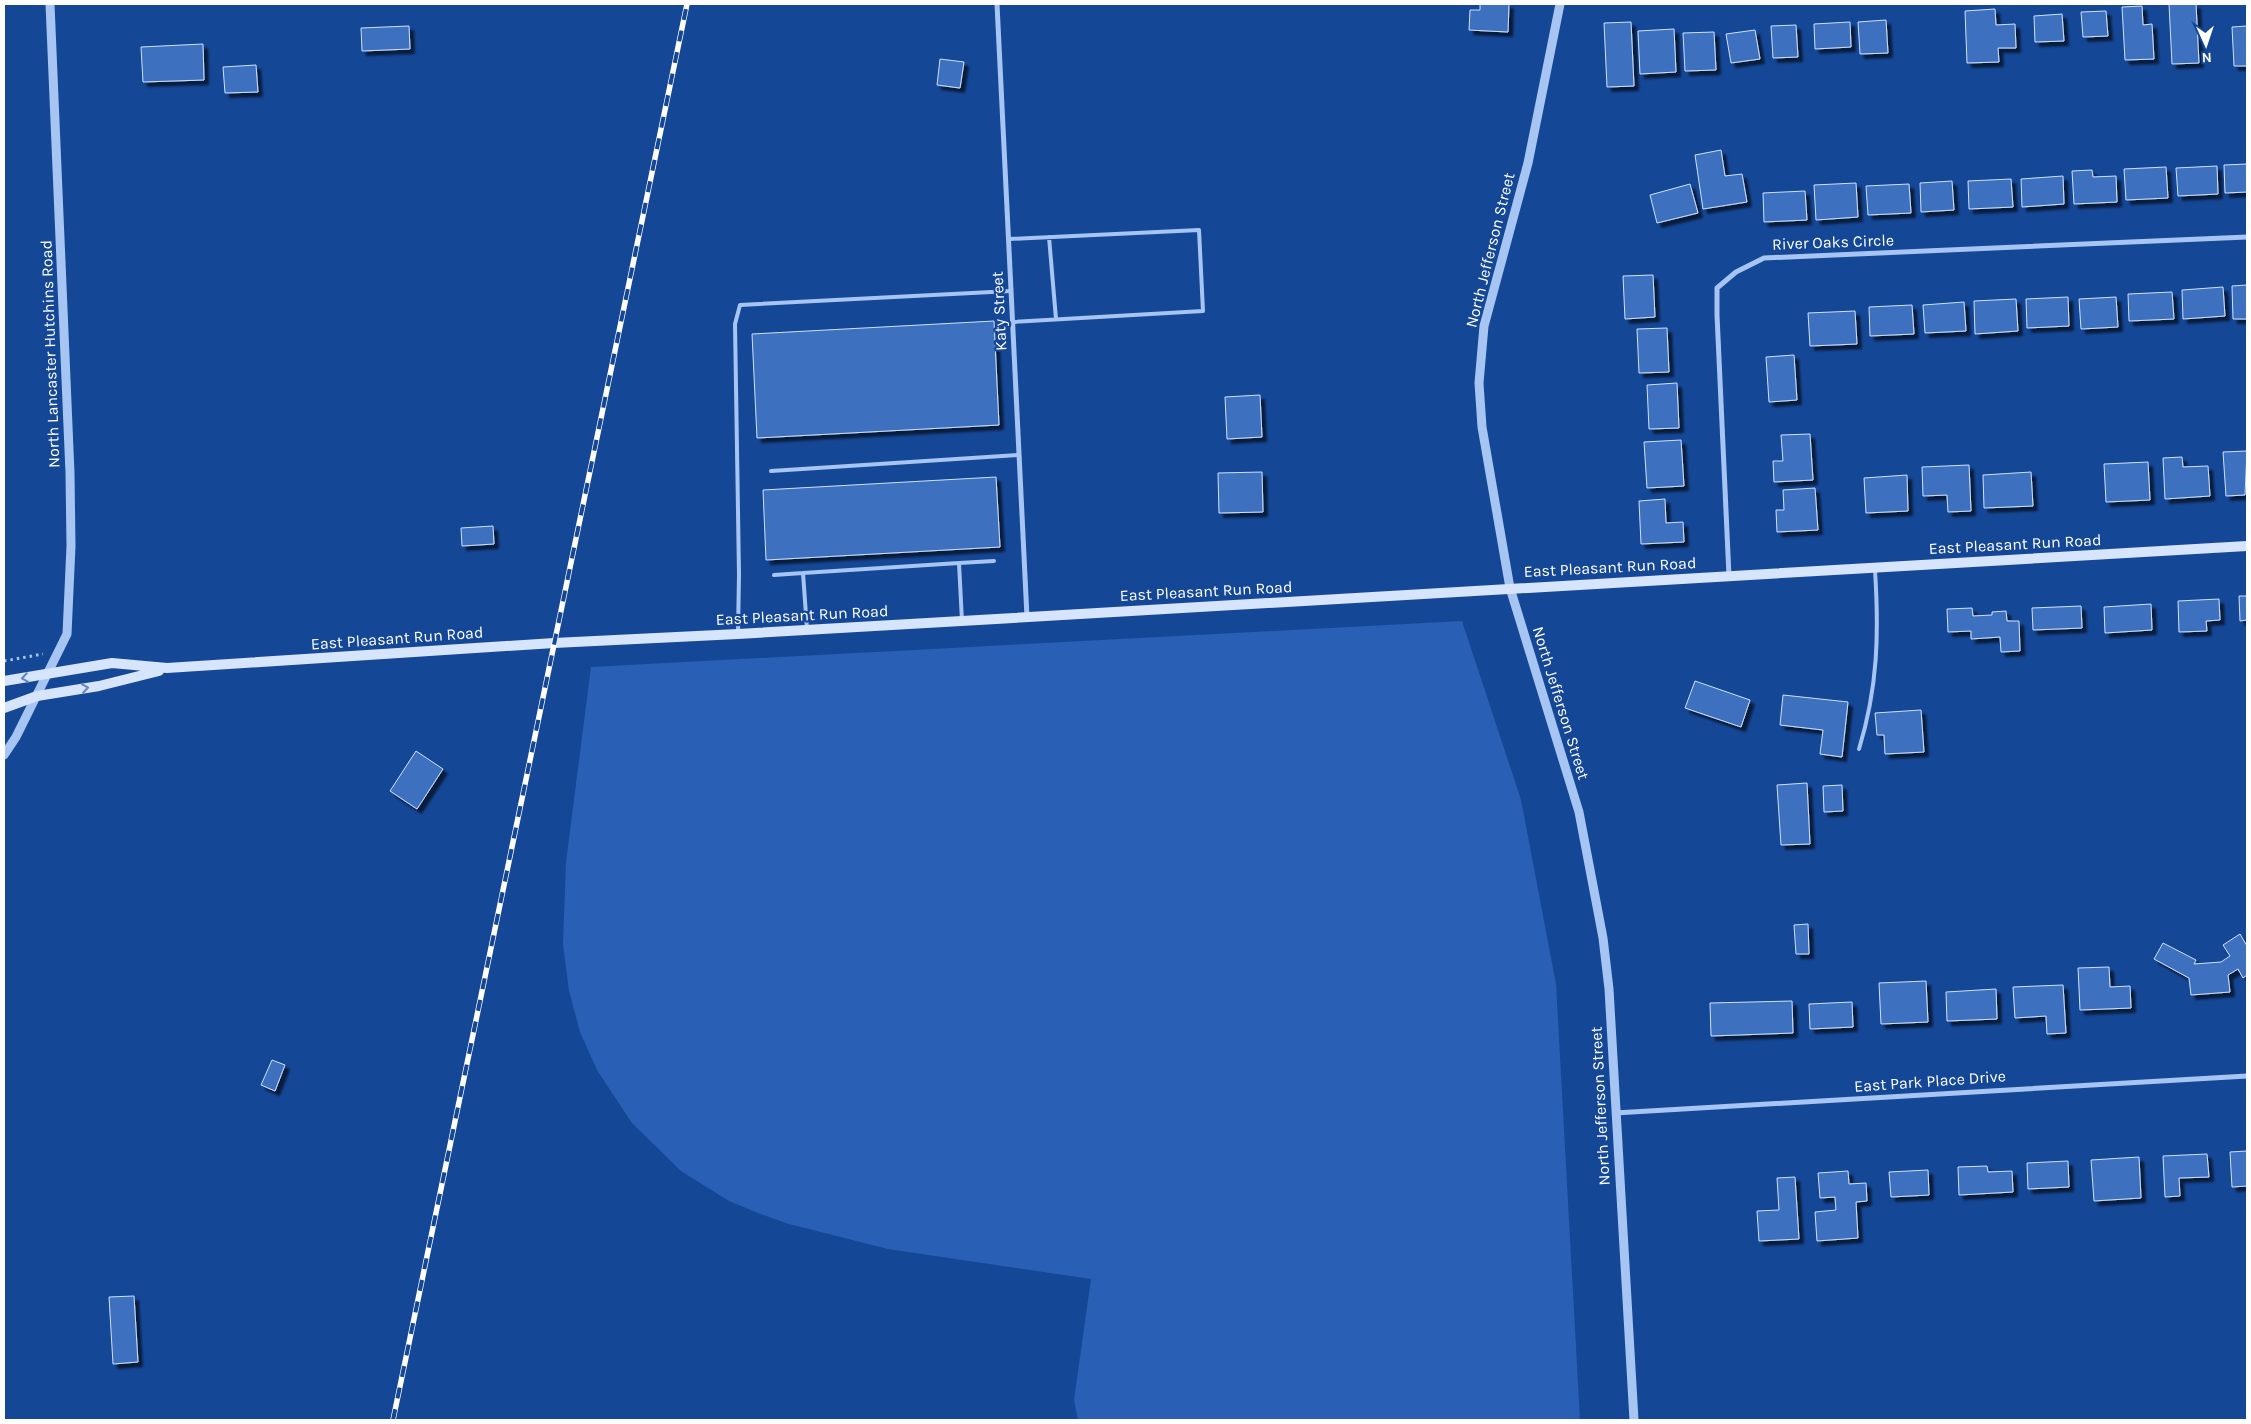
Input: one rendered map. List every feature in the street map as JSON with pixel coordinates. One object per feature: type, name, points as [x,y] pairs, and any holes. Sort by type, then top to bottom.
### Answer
[{"type":"main road","name":"East Pleasant Run Road","points":[[4,682],[112,663],[167,668],[554,643],[738,634],[2247,546]]},
{"type":"main road","name":"East Pleasant Run Road","points":[[4,708],[37,696],[98,686],[167,668]]},
{"type":"street","name":"North Lancaster Hutchins Road","points":[[4,754],[16,737],[67,634],[71,546],[70,473],[50,4]]},
{"type":"street","name":"Katy Street","points":[[997,4],[1027,617]]},
{"type":"street","name":"North Jefferson Street","points":[[1560,4],[1528,163],[1484,326],[1480,383],[1482,427],[1510,588],[1579,812],[1589,860],[1609,989],[1634,1420]]},
{"type":"street","name":"River Oaks Circle","points":[[1729,576],[1717,288],[1736,272],[1764,258],[2247,236]]},
{"type":"street","name":"East Park Place Drive","points":[[1615,1113],[2247,1076]]},
{"type":"lane","points":[[1008,239],[1199,230],[1203,311],[1013,322]]},
{"type":"lane","points":[[1050,237],[1056,319]]},
{"type":"lane","points":[[738,634],[739,574],[735,324],[740,305],[1011,291]]},
{"type":"lane","points":[[771,471],[1019,455]]},
{"type":"lane","points":[[774,575],[994,561]]},
{"type":"lane","points":[[959,563],[962,621]]},
{"type":"lane","points":[[1859,749],[1876,675],[1878,620],[1875,567]]},
{"type":"lane","points":[[803,573],[807,630]]},
{"type":"path","points":[[4,661],[58,651]]},
{"type":"shaded area","points":[[1462,621],[1521,800],[1556,984],[1580,1420],[1078,1420],[1074,1400],[1091,1279],[888,1249],[789,1224],[729,1201],[681,1171],[632,1123],[597,1070],[580,1032],[569,991],[563,944],[566,862],[591,667]]},
{"type":"building","points":[[1480,4],[1509,4],[1508,32],[1469,30],[1470,10],[1480,10]]},
{"type":"building","points":[[2169,4],[2196,4],[2199,63],[2172,64]]},
{"type":"building","points":[[2142,6],[2143,25],[2152,24],[2154,59],[2125,60],[2122,7]]},
{"type":"building","points":[[1995,9],[1996,25],[2015,24],[2016,48],[1998,48],[1999,62],[1967,63],[1965,11]]},
{"type":"building","points":[[2106,11],[2108,36],[2083,37],[2081,12]]},
{"type":"building","points":[[2062,14],[2064,41],[2035,42],[2034,16]]},
{"type":"building","points":[[1886,20],[1888,53],[1860,54],[1858,22]]},
{"type":"building","points":[[1631,22],[1634,86],[1607,87],[1604,23]]},
{"type":"building","points":[[1850,22],[1851,47],[1815,49],[1814,24]]},
{"type":"building","points":[[1796,25],[1798,57],[1773,58],[1771,26]]},
{"type":"building","points":[[409,26],[410,49],[362,51],[361,28]]},
{"type":"building","points":[[2247,26],[2247,66],[2234,66],[2232,27]]},
{"type":"building","points":[[1674,29],[1676,72],[1640,74],[1638,31]]},
{"type":"building","points":[[1755,30],[1760,59],[1731,63],[1726,34]]},
{"type":"building","points":[[1714,32],[1716,70],[1685,71],[1683,33]]},
{"type":"building","points":[[203,44],[204,80],[143,82],[141,47]]},
{"type":"building","points":[[940,59],[964,62],[960,88],[937,85]]},
{"type":"building","points":[[256,65],[258,92],[225,93],[223,67]]},
{"type":"building","points":[[1721,150],[1725,176],[1742,174],[1747,202],[1703,209],[1695,155]]},
{"type":"building","points":[[2247,164],[2247,192],[2225,193],[2224,165]]},
{"type":"building","points":[[2217,166],[2218,194],[2178,196],[2176,168]]},
{"type":"building","points":[[2166,167],[2168,198],[2126,200],[2124,169]]},
{"type":"building","points":[[2092,170],[2093,177],[2116,176],[2117,202],[2074,204],[2072,171]]},
{"type":"building","points":[[2063,176],[2064,204],[2022,207],[2021,179]]},
{"type":"building","points":[[2011,179],[2013,207],[1969,209],[1968,181]]},
{"type":"building","points":[[1952,181],[1954,210],[1921,212],[1920,183]]},
{"type":"building","points":[[1856,183],[1858,217],[1816,220],[1814,185]]},
{"type":"building","points":[[1690,184],[1698,213],[1657,223],[1650,195]]},
{"type":"building","points":[[1909,184],[1911,213],[1868,215],[1866,186]]},
{"type":"building","points":[[1805,191],[1807,220],[1764,222],[1763,193]]},
{"type":"building","points":[[1653,275],[1655,317],[1625,319],[1623,276]]},
{"type":"building","points":[[2247,285],[2247,319],[2233,319],[2232,286]]},
{"type":"building","points":[[2223,287],[2225,316],[2183,319],[2182,290]]},
{"type":"building","points":[[2172,292],[2174,319],[2129,321],[2128,294]]},
{"type":"building","points":[[2068,297],[2069,326],[2027,328],[2026,299]]},
{"type":"building","points":[[2116,297],[2118,327],[2081,329],[2079,299]]},
{"type":"building","points":[[2016,299],[2018,331],[1975,334],[1974,301]]},
{"type":"building","points":[[1964,302],[1966,331],[1925,333],[1923,305]]},
{"type":"building","points":[[1912,305],[1914,334],[1870,336],[1869,307]]},
{"type":"building","points":[[1855,311],[1857,344],[1810,346],[1808,313]]},
{"type":"building","points":[[994,321],[999,425],[757,438],[752,334]]},
{"type":"building","points":[[1667,328],[1669,372],[1639,373],[1637,329]]},
{"type":"building","points":[[1794,355],[1797,400],[1769,402],[1766,357]]},
{"type":"building","points":[[1677,383],[1679,428],[1649,429],[1647,385]]},
{"type":"building","points":[[1260,395],[1262,437],[1227,439],[1225,397]]},
{"type":"building","points":[[1810,434],[1813,480],[1774,482],[1773,461],[1783,461],[1781,435]]},
{"type":"building","points":[[1681,440],[1684,486],[1647,488],[1644,442]]},
{"type":"building","points":[[2247,451],[2245,495],[2226,496],[2223,452]]},
{"type":"building","points":[[2182,457],[2183,467],[2208,466],[2210,496],[2165,499],[2163,458]]},
{"type":"building","points":[[2148,462],[2150,500],[2106,502],[2104,464]]},
{"type":"building","points":[[1969,465],[1971,511],[1948,512],[1947,495],[1923,496],[1922,467]]},
{"type":"building","points":[[1262,472],[1263,512],[1219,513],[1218,473]]},
{"type":"building","points":[[2031,472],[2033,506],[1984,508],[1983,475]]},
{"type":"building","points":[[1907,475],[1908,511],[1866,513],[1864,478]]},
{"type":"building","points":[[996,477],[1000,547],[766,560],[763,490]]},
{"type":"building","points":[[1815,488],[1818,530],[1777,532],[1776,510],[1784,510],[1783,490]]},
{"type":"building","points":[[1665,499],[1666,523],[1683,522],[1684,542],[1641,544],[1639,501]]},
{"type":"building","points":[[493,526],[494,544],[462,546],[461,528]]},
{"type":"building","points":[[2239,596],[2247,596],[2247,620],[2240,621]]},
{"type":"building","points":[[2219,599],[2220,620],[2206,621],[2207,631],[2179,632],[2178,601]]},
{"type":"building","points":[[2151,604],[2152,630],[2105,633],[2104,607]]},
{"type":"building","points":[[2081,606],[2082,628],[2033,630],[2032,608]]},
{"type":"building","points":[[1972,608],[1973,616],[1992,615],[1992,612],[2006,611],[2007,621],[2019,621],[2020,651],[2001,652],[2000,637],[1971,639],[1971,631],[1948,632],[1947,609]]},
{"type":"building","points":[[1695,681],[1750,700],[1741,727],[1685,708]]},
{"type":"building","points":[[1783,695],[1848,702],[1842,757],[1820,754],[1823,730],[1780,725]]},
{"type":"building","points":[[1921,710],[1924,752],[1885,754],[1884,735],[1877,735],[1875,713]]},
{"type":"building","points":[[416,751],[443,769],[417,809],[390,791]]},
{"type":"building","points":[[1807,783],[1810,844],[1781,845],[1777,785]]},
{"type":"building","points":[[1842,785],[1843,811],[1824,812],[1823,786]]},
{"type":"building","points":[[1808,924],[1809,954],[1796,954],[1794,925]]},
{"type":"building","points":[[2240,934],[2247,946],[2247,975],[2243,978],[2238,969],[2228,975],[2230,992],[2191,995],[2189,978],[2154,959],[2163,943],[2196,960],[2194,964],[2221,962],[2230,956],[2223,945]]},
{"type":"building","points":[[2109,967],[2110,987],[2130,986],[2131,1008],[2080,1010],[2078,968]]},
{"type":"building","points":[[1926,981],[1928,1022],[1881,1024],[1879,983]]},
{"type":"building","points":[[2063,985],[2066,1033],[2047,1034],[2046,1016],[2015,1018],[2013,987]]},
{"type":"building","points":[[1996,989],[1997,1019],[1947,1021],[1946,992]]},
{"type":"building","points":[[1792,1001],[1793,1033],[1711,1036],[1710,1003]]},
{"type":"building","points":[[1852,1002],[1853,1027],[1810,1029],[1809,1004]]},
{"type":"building","points":[[272,1060],[285,1065],[275,1091],[261,1085]]},
{"type":"building","points":[[2247,1151],[2247,1186],[2232,1187],[2230,1152]]},
{"type":"building","points":[[2207,1154],[2209,1177],[2179,1178],[2180,1196],[2165,1197],[2163,1156]]},
{"type":"building","points":[[2139,1157],[2141,1198],[2094,1201],[2091,1160]]},
{"type":"building","points":[[2068,1161],[2069,1187],[2028,1189],[2027,1163]]},
{"type":"building","points":[[1987,1166],[1988,1172],[2012,1171],[2013,1192],[1959,1195],[1958,1167]]},
{"type":"building","points":[[1928,1170],[1929,1195],[1891,1197],[1889,1172]]},
{"type":"building","points":[[1848,1171],[1849,1184],[1866,1183],[1867,1201],[1856,1202],[1858,1238],[1817,1241],[1815,1212],[1836,1210],[1835,1197],[1820,1198],[1818,1173]]},
{"type":"building","points":[[1795,1177],[1799,1239],[1759,1241],[1757,1211],[1779,1210],[1777,1178]]},
{"type":"building","points":[[134,1296],[138,1362],[113,1364],[109,1297]]},
{"type":"railway","points":[[393,1420],[687,4]]}]
